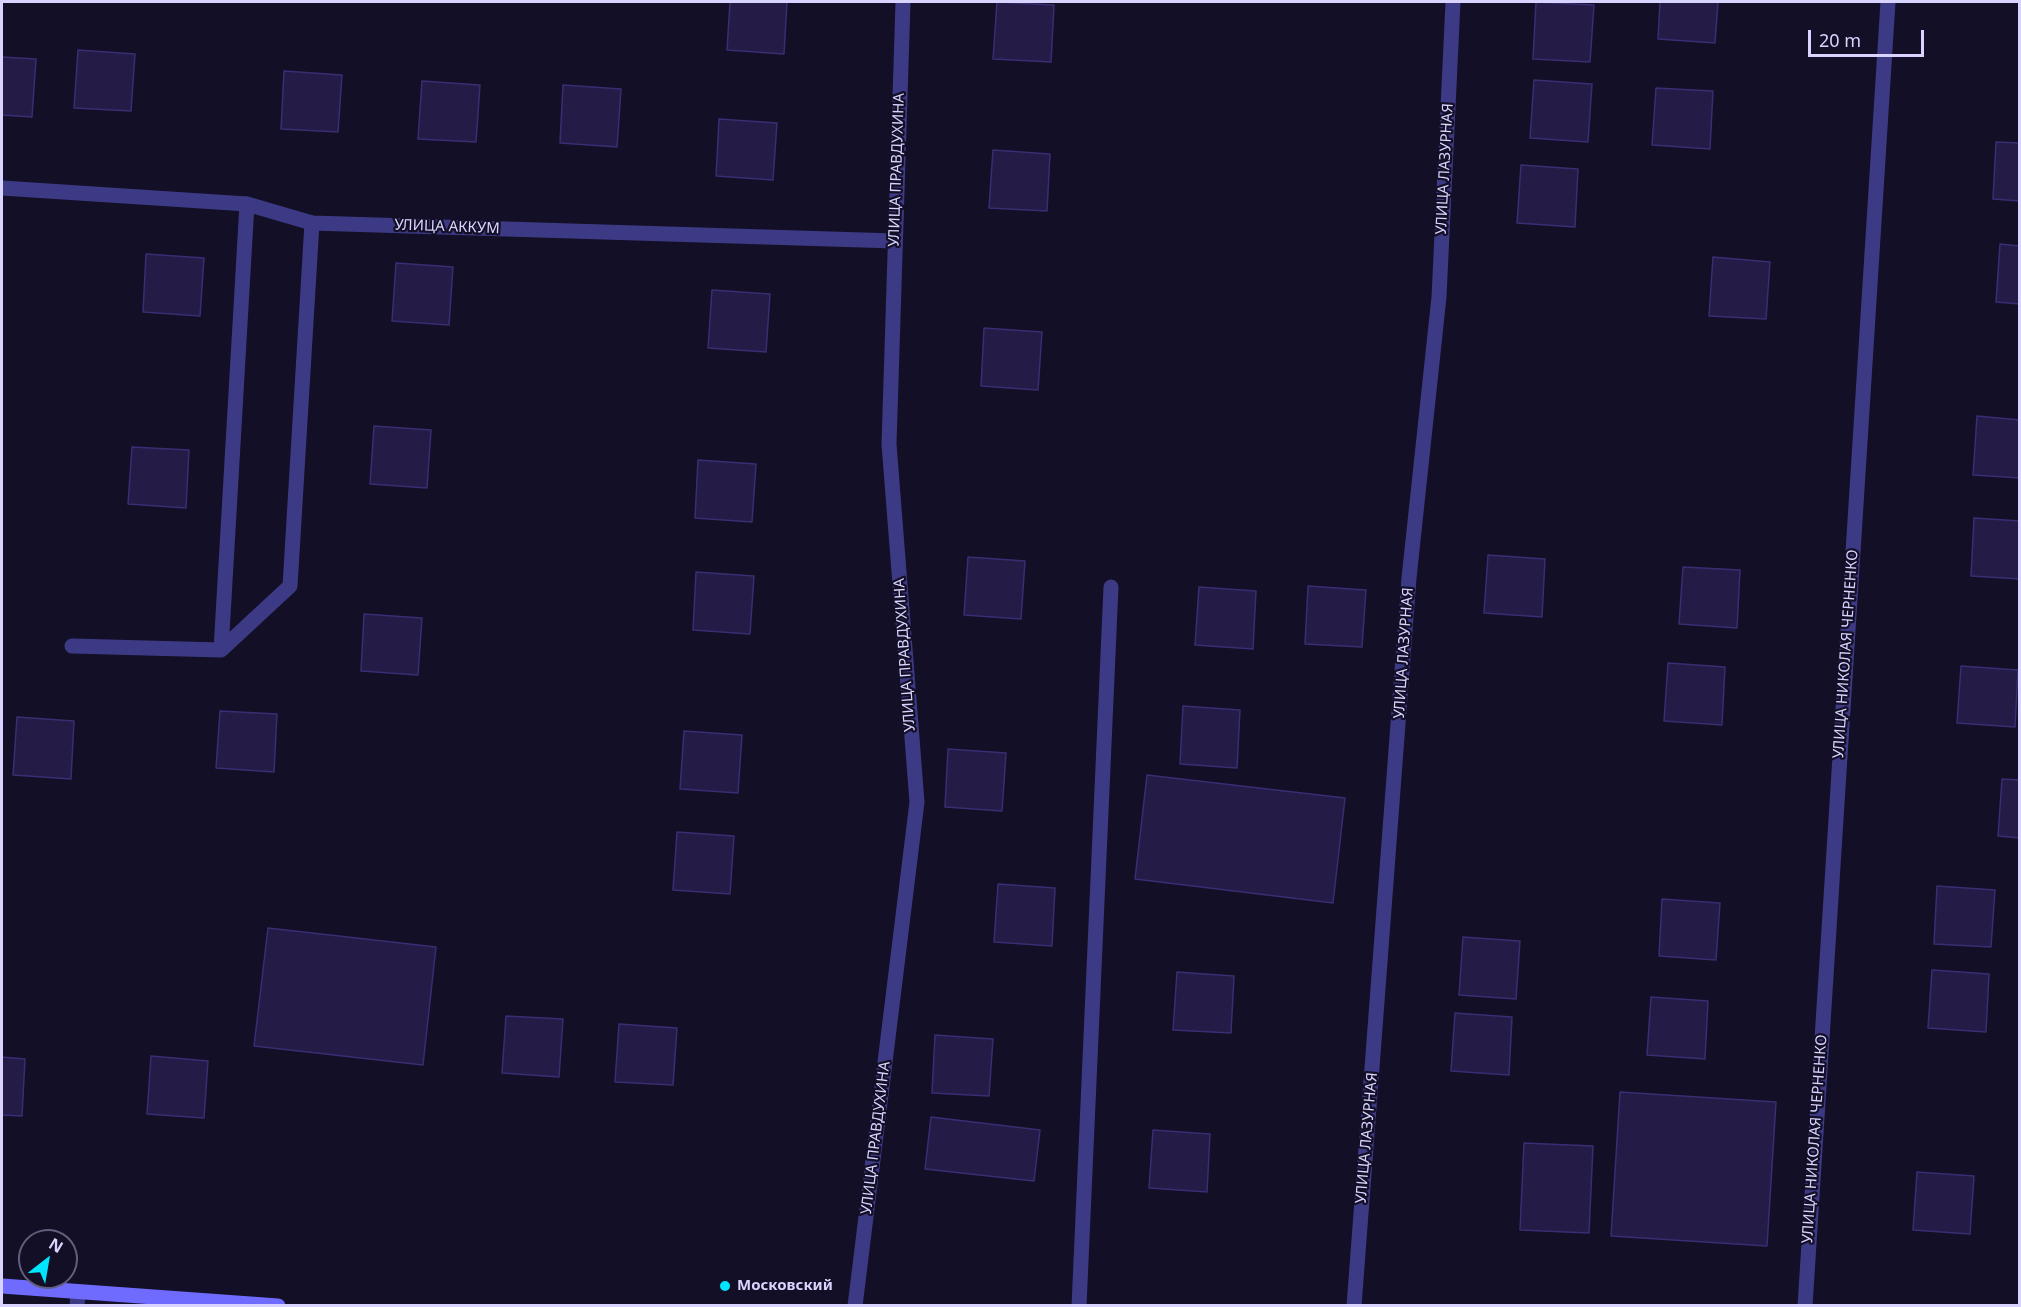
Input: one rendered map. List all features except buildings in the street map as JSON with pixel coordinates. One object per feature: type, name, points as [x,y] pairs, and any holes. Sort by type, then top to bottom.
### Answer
[{"type":"main road","points":[[2,1286],[77,1298],[278,1305]]},
{"type":"street","name":"УЛИЦА ПРАВДУХИНА","points":[[855,1305],[916,802],[890,444],[903,2]]},
{"type":"street","name":"УЛИЦА ЛАЗУРНАЯ","points":[[1354,1305],[1409,578],[1439,297],[1453,2]]},
{"type":"street","name":"УЛИЦА НИКОЛАЯ ЧЕРНЕНКО","points":[[1804,1305],[1888,2]]},
{"type":"street","name":"УЛИЦА АККУМ","points":[[2,188],[247,204],[312,223],[895,241]]},
{"type":"street","points":[[221,650],[247,204]]},
{"type":"street","points":[[72,646],[221,650],[290,586],[312,223]]},
{"type":"street","points":[[1079,1305],[1111,587]]},
{"type":"place","name":"Московский","points":[[725,1286]]}]
